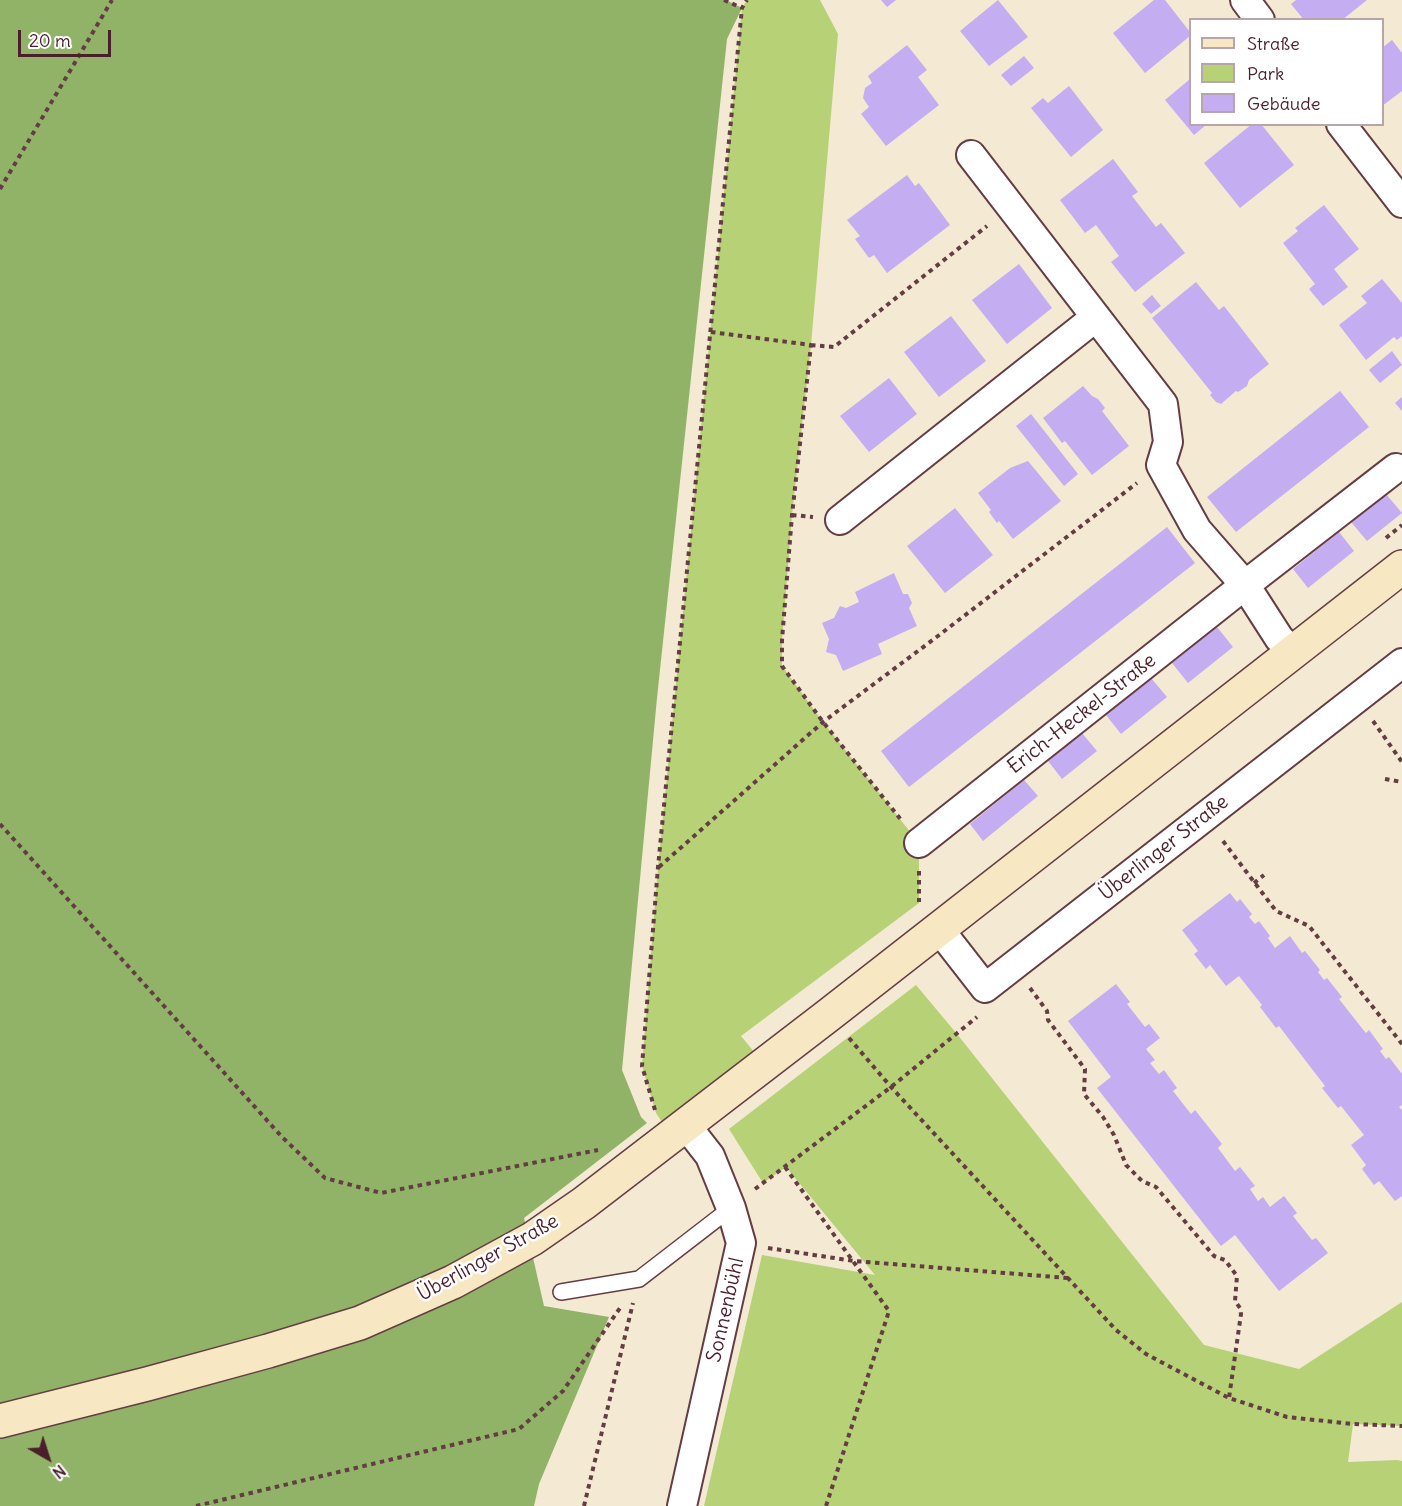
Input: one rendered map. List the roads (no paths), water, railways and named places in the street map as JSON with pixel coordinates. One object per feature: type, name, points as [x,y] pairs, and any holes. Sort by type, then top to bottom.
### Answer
[{"type":"street","points":[[1245,0],[1258,18]]},
{"type":"street","points":[[1343,126],[1402,202]]},
{"type":"street","points":[[970,156],[1163,404],[1168,442],[1161,465],[1197,530],[1245,585],[1279,638],[1293,653]]},
{"type":"street","points":[[840,520],[1096,317]]},
{"type":"street","name":"Erich-Heckel-Straße","points":[[919,843],[1396,468]]},
{"type":"street","name":"Überlinger Straße","points":[[14,1418],[268,1352],[360,1323],[453,1282],[532,1239],[584,1203],[830,1014],[1402,567]]},
{"type":"street","name":"Überlinger Straße","points":[[939,929],[984,1000],[1205,816],[1402,663]]},
{"type":"street","name":"Sonnenbühl","points":[[679,1130],[710,1156],[731,1208],[741,1243],[682,1506]]},
{"type":"lane","points":[[561,1292],[639,1279],[731,1208]]}]
